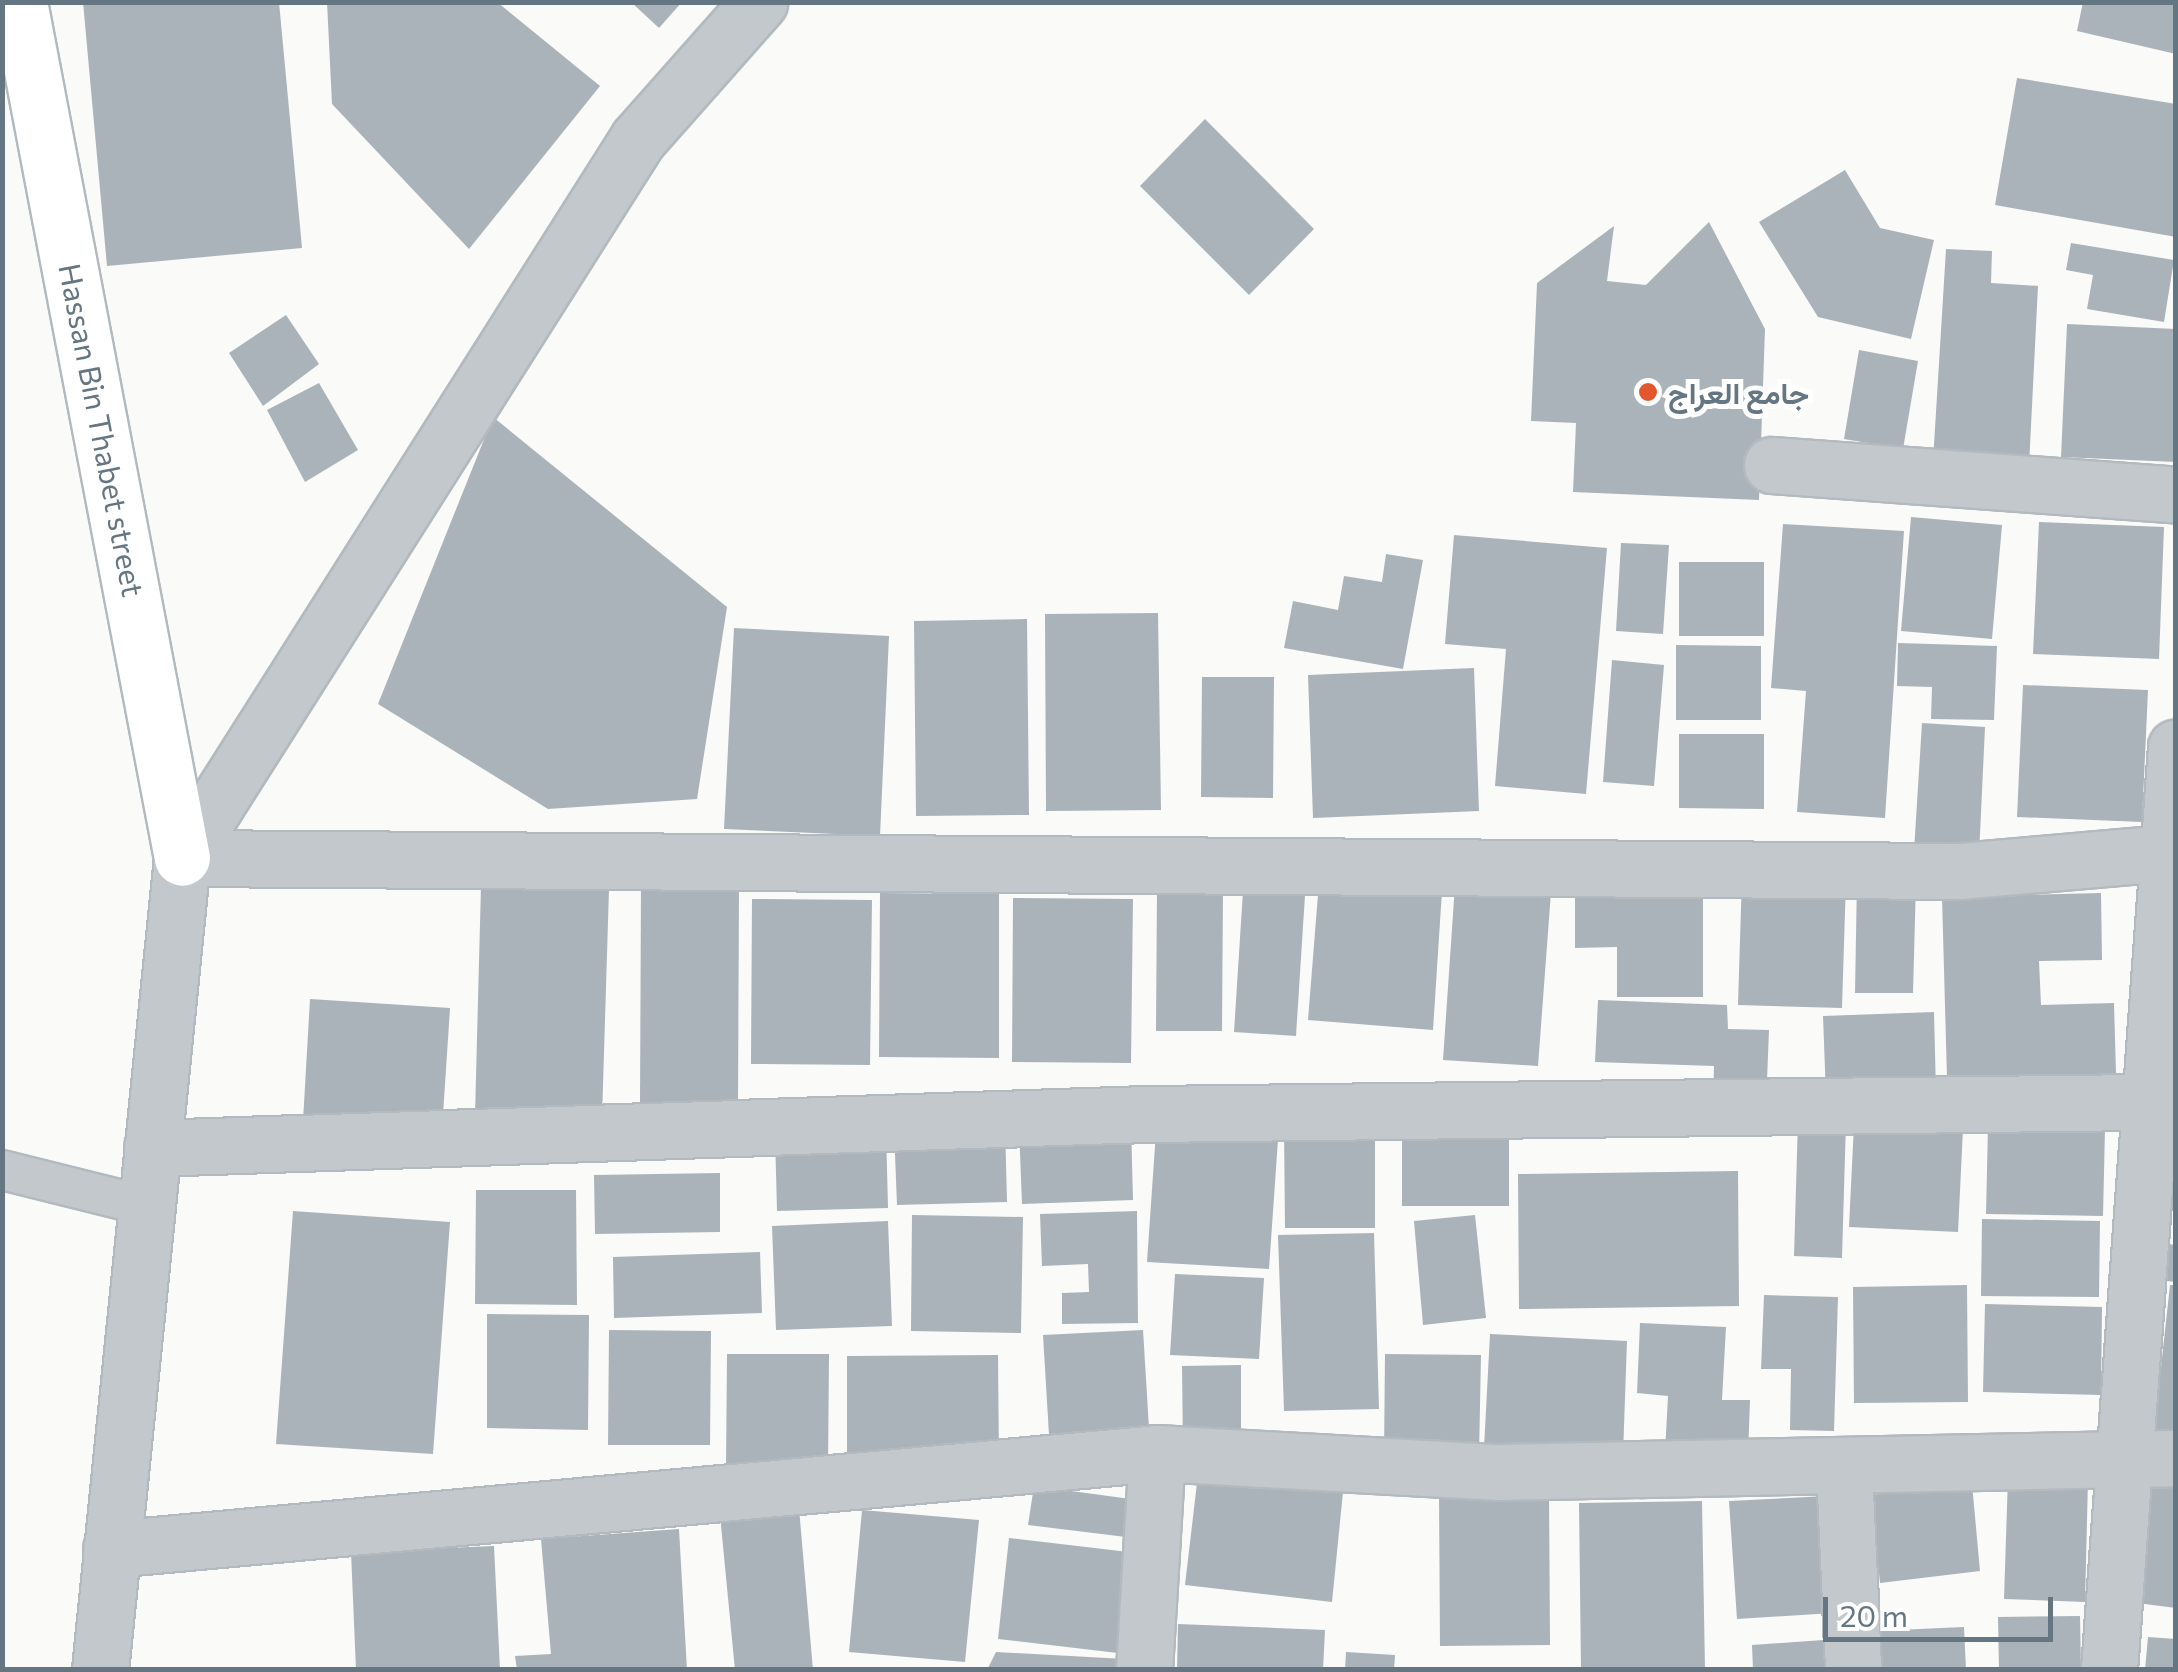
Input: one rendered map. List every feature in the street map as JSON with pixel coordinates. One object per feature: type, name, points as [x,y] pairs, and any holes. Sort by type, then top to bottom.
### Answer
[{"type":"street","name":"Hassan Bin Thabet street","points":[[19,2],[182,858]]},
{"type":"street","points":[[100,1670],[182,858],[638,139],[759,2]]},
{"type":"street","points":[[1772,465],[2176,495]]},
{"type":"street","points":[[2109,1670],[2145,1102],[2176,747]]},
{"type":"street","points":[[182,858],[1960,871],[2169,852]]},
{"type":"street","points":[[152,1148],[1147,1114],[2145,1102]]},
{"type":"street","points":[[111,1549],[1158,1452],[1498,1472],[1844,1470],[2176,1458]]},
{"type":"street","points":[[1144,1670],[1158,1452]]},
{"type":"street","points":[[1844,1470],[1853,1670]]},
{"type":"lane","points":[[2,1170],[146,1206]]},
{"type":"building","points":[[83,2],[279,2],[302,248],[107,266]]},
{"type":"building","points":[[327,2],[497,2],[600,86],[469,249],[332,104]]},
{"type":"building","points":[[631,2],[682,2],[659,28]]},
{"type":"building","points":[[2083,2],[2176,2],[2176,54],[2077,31]]},
{"type":"building","points":[[2017,78],[2176,104],[2176,237],[1995,205]]},
{"type":"building","points":[[1205,119],[1314,229],[1249,295],[1140,186]]},
{"type":"building","points":[[1845,170],[1880,228],[1934,240],[1911,339],[1818,317],[1759,222]]},
{"type":"building","points":[[1709,222],[1765,329],[1759,500],[1573,492],[1576,423],[1531,421],[1537,283],[1614,226],[1607,281],[1646,285]]},
{"type":"building","points":[[2071,243],[2174,260],[2164,322],[2087,309],[2093,275],[2066,270]]},
{"type":"building","points":[[1946,249],[1992,251],[1991,283],[2038,286],[2029,466],[1933,461]]},
{"type":"building","points":[[286,315],[319,364],[263,406],[229,353]]},
{"type":"building","points":[[2067,324],[2176,329],[2176,462],[2061,457]]},
{"type":"building","points":[[1859,350],[1918,361],[1903,449],[1844,439]]},
{"type":"building","points":[[319,383],[358,450],[305,482],[267,410]]},
{"type":"building","points":[[493,417],[727,607],[697,799],[548,809],[378,704]]},
{"type":"building","points":[[1911,517],[2002,525],[1992,639],[1901,631]]},
{"type":"building","points":[[2039,522],[2164,527],[2159,659],[2033,654]]},
{"type":"building","points":[[1783,524],[1904,531],[1885,818],[1797,812],[1806,691],[1771,688]]},
{"type":"building","points":[[1454,535],[1607,548],[1586,794],[1495,786],[1506,649],[1445,644]]},
{"type":"building","points":[[1621,543],[1669,545],[1663,634],[1616,631]]},
{"type":"building","points":[[1386,554],[1423,560],[1403,669],[1284,648],[1293,601],[1338,610],[1344,576],[1382,582]]},
{"type":"building","points":[[1679,562],[1764,562],[1764,636],[1679,636]]},
{"type":"building","points":[[1158,613],[1161,810],[1046,811],[1045,614]]},
{"type":"building","points":[[1027,619],[1029,815],[916,816],[914,621]]},
{"type":"building","points":[[734,628],[889,636],[880,836],[724,829]]},
{"type":"building","points":[[1898,643],[1997,646],[1994,720],[1931,719],[1932,687],[1897,686]]},
{"type":"building","points":[[1676,645],[1761,646],[1761,720],[1676,720]]},
{"type":"building","points":[[1612,660],[1664,665],[1654,786],[1603,782]]},
{"type":"building","points":[[1474,668],[1479,811],[1313,818],[1308,675]]},
{"type":"building","points":[[1202,677],[1274,677],[1273,798],[1201,797]]},
{"type":"building","points":[[2023,685],[2148,690],[2142,822],[2017,817]]},
{"type":"building","points":[[1922,723],[1985,727],[1979,855],[1914,851]]},
{"type":"building","points":[[1679,734],[1764,734],[1764,809],[1679,808]]},
{"type":"building","points":[[1742,876],[1846,879],[1842,1008],[1738,1005]]},
{"type":"building","points":[[1857,879],[1916,881],[1913,993],[1855,993]]},
{"type":"building","points":[[1319,882],[1442,891],[1433,1030],[1308,1020]]},
{"type":"building","points":[[641,884],[739,885],[738,1105],[640,1105]]},
{"type":"building","points":[[1455,885],[1551,892],[1538,1066],[1443,1060]]},
{"type":"building","points":[[481,886],[609,889],[602,1118],[475,1115]]},
{"type":"building","points":[[1575,887],[1703,887],[1703,997],[1617,997],[1617,947],[1575,948]]},
{"type":"building","points":[[1157,890],[1223,890],[1222,1031],[1156,1031]]},
{"type":"building","points":[[1243,891],[1305,895],[1296,1036],[1234,1032]]},
{"type":"building","points":[[880,893],[999,894],[999,1058],[879,1057]]},
{"type":"building","points":[[2101,893],[2102,960],[2039,961],[2041,1005],[2114,1003],[2116,1074],[1947,1078],[1942,897]]},
{"type":"building","points":[[1013,898],[1133,899],[1131,1063],[1012,1062]]},
{"type":"building","points":[[752,899],[872,900],[870,1065],[751,1064]]},
{"type":"building","points":[[310,999],[450,1008],[442,1130],[303,1121]]},
{"type":"building","points":[[1598,1000],[1727,1005],[1728,1029],[1769,1030],[1766,1106],[1713,1104],[1714,1066],[1595,1062]]},
{"type":"building","points":[[1934,1012],[1936,1092],[1826,1096],[1823,1016]]},
{"type":"building","points":[[1157,1117],[1279,1125],[1269,1269],[1147,1262]]},
{"type":"building","points":[[1798,1119],[1846,1121],[1842,1258],[1794,1256]]},
{"type":"building","points":[[1131,1124],[1133,1200],[1022,1204],[1019,1127]]},
{"type":"building","points":[[1854,1124],[1963,1129],[1958,1232],[1849,1227]]},
{"type":"building","points":[[1005,1125],[1007,1202],[897,1205],[894,1129]]},
{"type":"building","points":[[1988,1125],[2105,1128],[2103,1216],[1986,1214]]},
{"type":"building","points":[[1284,1127],[1375,1128],[1375,1228],[1285,1228]]},
{"type":"building","points":[[1402,1130],[1509,1130],[1509,1206],[1402,1206]]},
{"type":"building","points":[[886,1131],[888,1208],[777,1211],[775,1134]]},
{"type":"building","points":[[1738,1171],[1739,1306],[1519,1309],[1518,1174]]},
{"type":"building","points":[[720,1173],[720,1232],[595,1234],[594,1175]]},
{"type":"building","points":[[476,1190],[576,1190],[577,1305],[475,1304]]},
{"type":"building","points":[[293,1211],[450,1222],[433,1454],[276,1444]]},
{"type":"building","points":[[1137,1211],[1138,1323],[1062,1324],[1062,1293],[1089,1292],[1088,1264],[1042,1266],[1040,1214]]},
{"type":"building","points":[[912,1215],[1023,1217],[1021,1333],[911,1331]]},
{"type":"building","points":[[1475,1215],[1486,1318],[1423,1325],[1414,1221]]},
{"type":"building","points":[[1982,1219],[2100,1221],[2099,1297],[1981,1296]]},
{"type":"building","points":[[888,1221],[892,1326],[776,1330],[772,1226]]},
{"type":"building","points":[[1374,1233],[1379,1409],[1284,1411],[1278,1235]]},
{"type":"building","points":[[2162,1243],[2176,1245],[2176,1282],[2157,1280]]},
{"type":"building","points":[[760,1252],[762,1313],[614,1318],[613,1257]]},
{"type":"building","points":[[1175,1274],[1264,1278],[1259,1359],[1170,1355]]},
{"type":"building","points":[[1967,1285],[1968,1402],[1854,1403],[1853,1287]]},
{"type":"building","points":[[2170,1285],[2176,1285],[2176,1443],[2153,1440]]},
{"type":"building","points":[[1764,1295],[1838,1297],[1834,1431],[1790,1430],[1791,1369],[1761,1369]]},
{"type":"building","points":[[1985,1304],[2102,1307],[2101,1395],[1983,1392]]},
{"type":"building","points":[[487,1314],[589,1315],[588,1430],[487,1428]]},
{"type":"building","points":[[1640,1323],[1726,1327],[1722,1400],[1750,1400],[1748,1455],[1665,1452],[1668,1396],[1637,1393]]},
{"type":"building","points":[[609,1330],[711,1331],[710,1445],[608,1445]]},
{"type":"building","points":[[1143,1330],[1149,1428],[1049,1435],[1043,1335]]},
{"type":"building","points":[[1490,1334],[1627,1341],[1623,1455],[1484,1448]]},
{"type":"building","points":[[727,1354],[829,1354],[828,1468],[726,1468]]},
{"type":"building","points":[[1385,1354],[1481,1355],[1479,1456],[1384,1455]]},
{"type":"building","points":[[998,1355],[999,1463],[847,1463],[847,1356]]},
{"type":"building","points":[[1241,1365],[1241,1448],[1183,1448],[1182,1366]]},
{"type":"building","points":[[1199,1466],[1344,1482],[1332,1602],[1185,1585]]},
{"type":"building","points":[[2153,1469],[2176,1472],[2176,1608],[2137,1603]]},
{"type":"building","points":[[2008,1477],[2088,1480],[2085,1602],[2004,1599]]},
{"type":"building","points":[[1972,1484],[1980,1571],[1880,1583],[1871,1495]]},
{"type":"building","points":[[1034,1486],[1138,1500],[1134,1538],[1028,1525]]},
{"type":"building","points":[[1549,1490],[1550,1645],[1440,1646],[1439,1491]]},
{"type":"building","points":[[1827,1496],[1833,1613],[1737,1619],[1729,1501]]},
{"type":"building","points":[[1702,1501],[1705,1670],[1581,1670],[1579,1503]]},
{"type":"building","points":[[799,1508],[813,1670],[735,1670],[720,1515]]},
{"type":"building","points":[[862,1510],[979,1520],[965,1662],[849,1652]]},
{"type":"building","points":[[679,1529],[687,1670],[517,1670],[515,1656],[551,1654],[541,1539]]},
{"type":"building","points":[[1009,1538],[1137,1553],[1126,1654],[998,1639]]},
{"type":"building","points":[[494,1546],[500,1670],[356,1670],[351,1552]]},
{"type":"building","points":[[2080,1616],[2081,1670],[1999,1670],[1998,1617]]},
{"type":"building","points":[[1178,1624],[1325,1630],[1323,1670],[1177,1670]]},
{"type":"building","points":[[1964,1627],[1966,1670],[1875,1670],[1874,1631]]},
{"type":"building","points":[[2148,1637],[2176,1639],[2176,1670],[2145,1670]]},
{"type":"building","points":[[1837,1639],[1839,1670],[1753,1670],[1752,1645]]},
{"type":"building","points":[[996,1652],[1125,1659],[1125,1670],[987,1670]]},
{"type":"building","points":[[1346,1652],[1395,1655],[1394,1670],[1345,1670]]},
{"type":"place","name":"جامع العراج","points":[[1648,392]]}]
